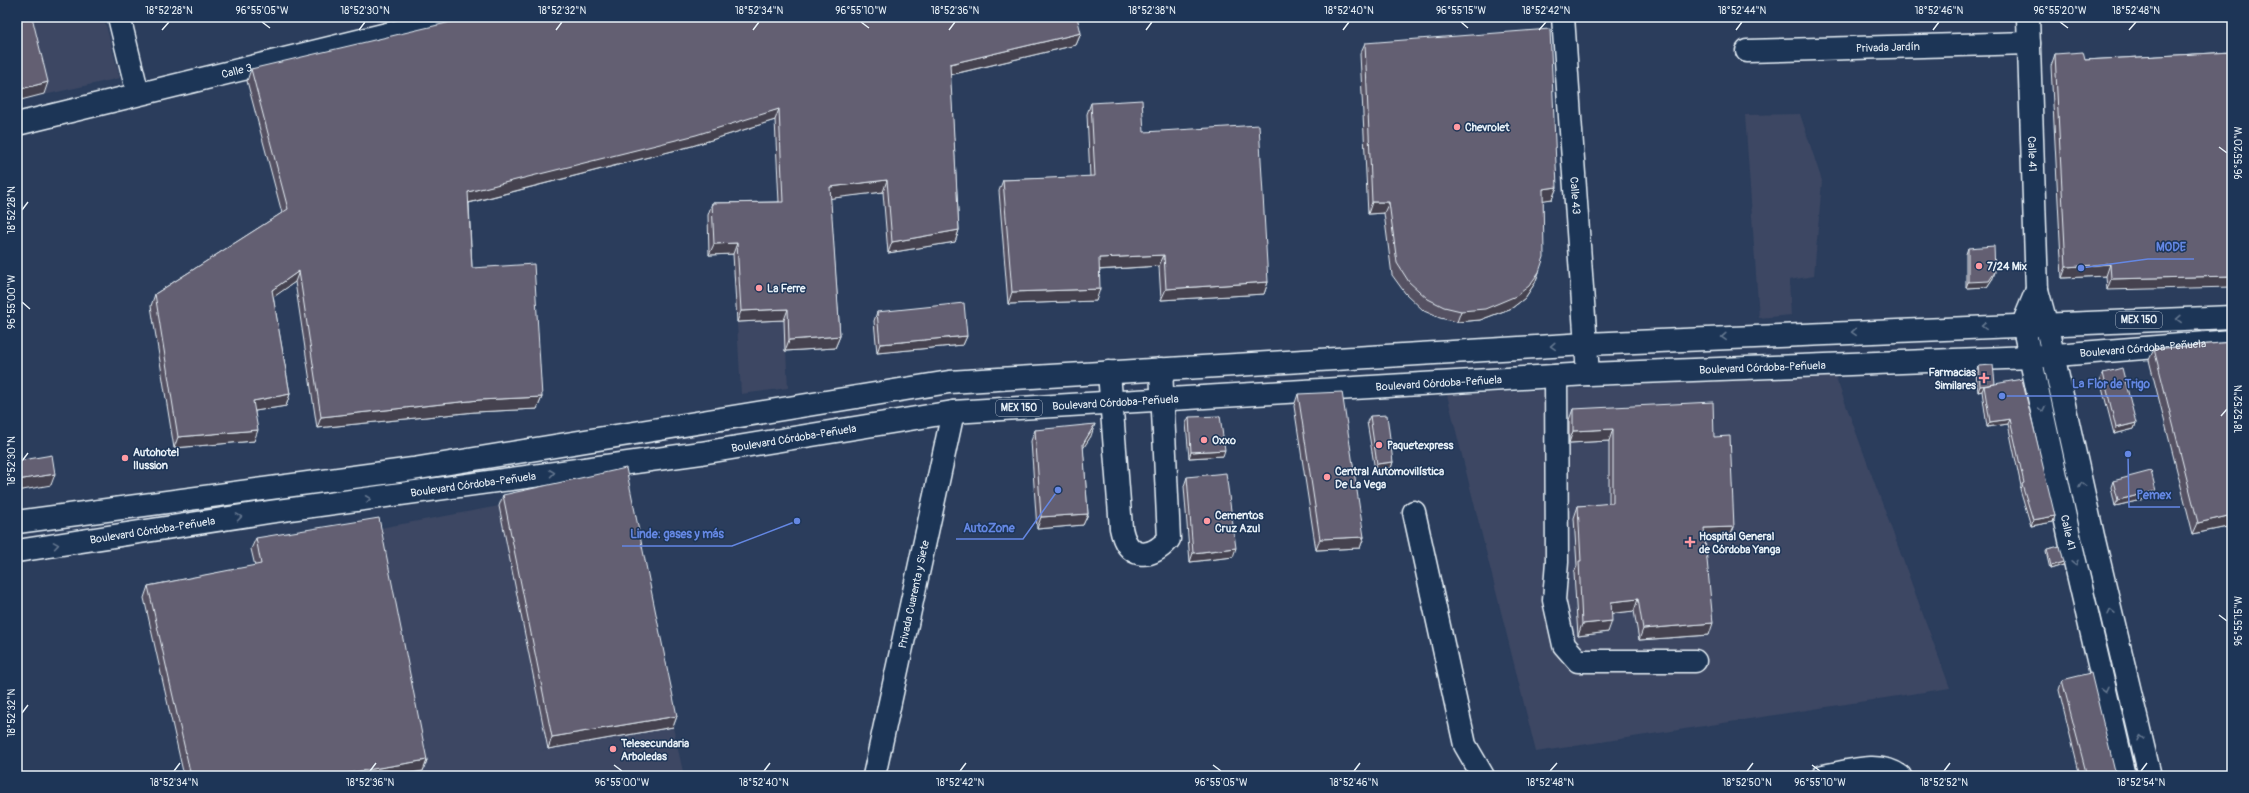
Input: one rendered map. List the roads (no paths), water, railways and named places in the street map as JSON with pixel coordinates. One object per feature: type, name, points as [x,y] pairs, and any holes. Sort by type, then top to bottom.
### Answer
[{"type":"main road","points":[[119,17],[138,94]]},
{"type":"main road","name":"Calle 3","points":[[17,124],[457,17]]},
{"type":"main road","name":"Calle 43","points":[[1563,17],[1588,374]]},
{"type":"main road","name":"Calle 41","points":[[2028,17],[2037,290],[2046,323],[2093,536],[2148,767]]},
{"type":"main road","name":"Privada Jardín","points":[[1747,51],[2029,43]]},
{"type":"main road","name":"Calle 41","points":[[2037,290],[2023,324],[2070,540],[2124,770]]},
{"type":"main road","name":"MEX 150","points":[[17,522],[413,469],[950,382],[1586,344],[2046,323],[2232,317]]},
{"type":"main road","points":[[2207,318],[2207,343]]},
{"type":"main road","name":"Boulevard Córdoba-Peñuela","points":[[2053,354],[2232,341]]},
{"type":"main road","name":"MEX 150","points":[[2031,357],[2053,354]]},
{"type":"main road","name":"Boulevard Córdoba-Peñuela","points":[[17,551],[270,512],[701,452],[952,412],[1588,374],[2031,357]]},
{"type":"main road","points":[[1109,372],[1123,542],[1134,552],[1148,554],[1160,549],[1169,539],[1161,369]]},
{"type":"main road","points":[[1556,376],[1557,555],[1554,600],[1564,644],[1578,661],[1695,661]]},
{"type":"main road","name":"Privada Cuarenta y Siete","points":[[874,776],[952,412],[950,382]]},
{"type":"main road","points":[[1414,512],[1465,745],[1483,776]]},
{"type":"main road","points":[[2070,540],[2093,536]]},
{"type":"main road","points":[[2124,770],[2148,767]]},
{"type":"main road","points":[[1823,776],[1872,768],[1884,768],[1900,776]]},
{"type":"place","name":"Chevrolet","points":[[1457,127]]},
{"type":"place","name":"7/24 Mix","points":[[1979,266]]},
{"type":"place","name":"MODE","points":[[2081,268]]},
{"type":"place","name":"La Ferre","points":[[759,288]]},
{"type":"place","name":"Farmacias Similares","points":[[1984,378]]},
{"type":"place","name":"La Flor de Trigo","points":[[2002,396]]},
{"type":"place","name":"Oxxo","points":[[1204,440]]},
{"type":"place","name":"Paquetexpress","points":[[1379,445]]},
{"type":"place","name":"Pemex","points":[[2128,454]]},
{"type":"place","name":"Autohotel Ilussion","points":[[125,458]]},
{"type":"place","name":"Central Automovilística De La Vega","points":[[1327,477]]},
{"type":"place","name":"AutoZone","points":[[1058,490]]},
{"type":"place","name":"Linde: gases y más","points":[[797,521]]},
{"type":"place","name":"Cementos Cruz Azul","points":[[1207,521]]},
{"type":"place","name":"Hospital General de Córdoba Yanga","points":[[1690,542]]},
{"type":"place","name":"Telesecundaria Arboledas","points":[[613,749]]}]
